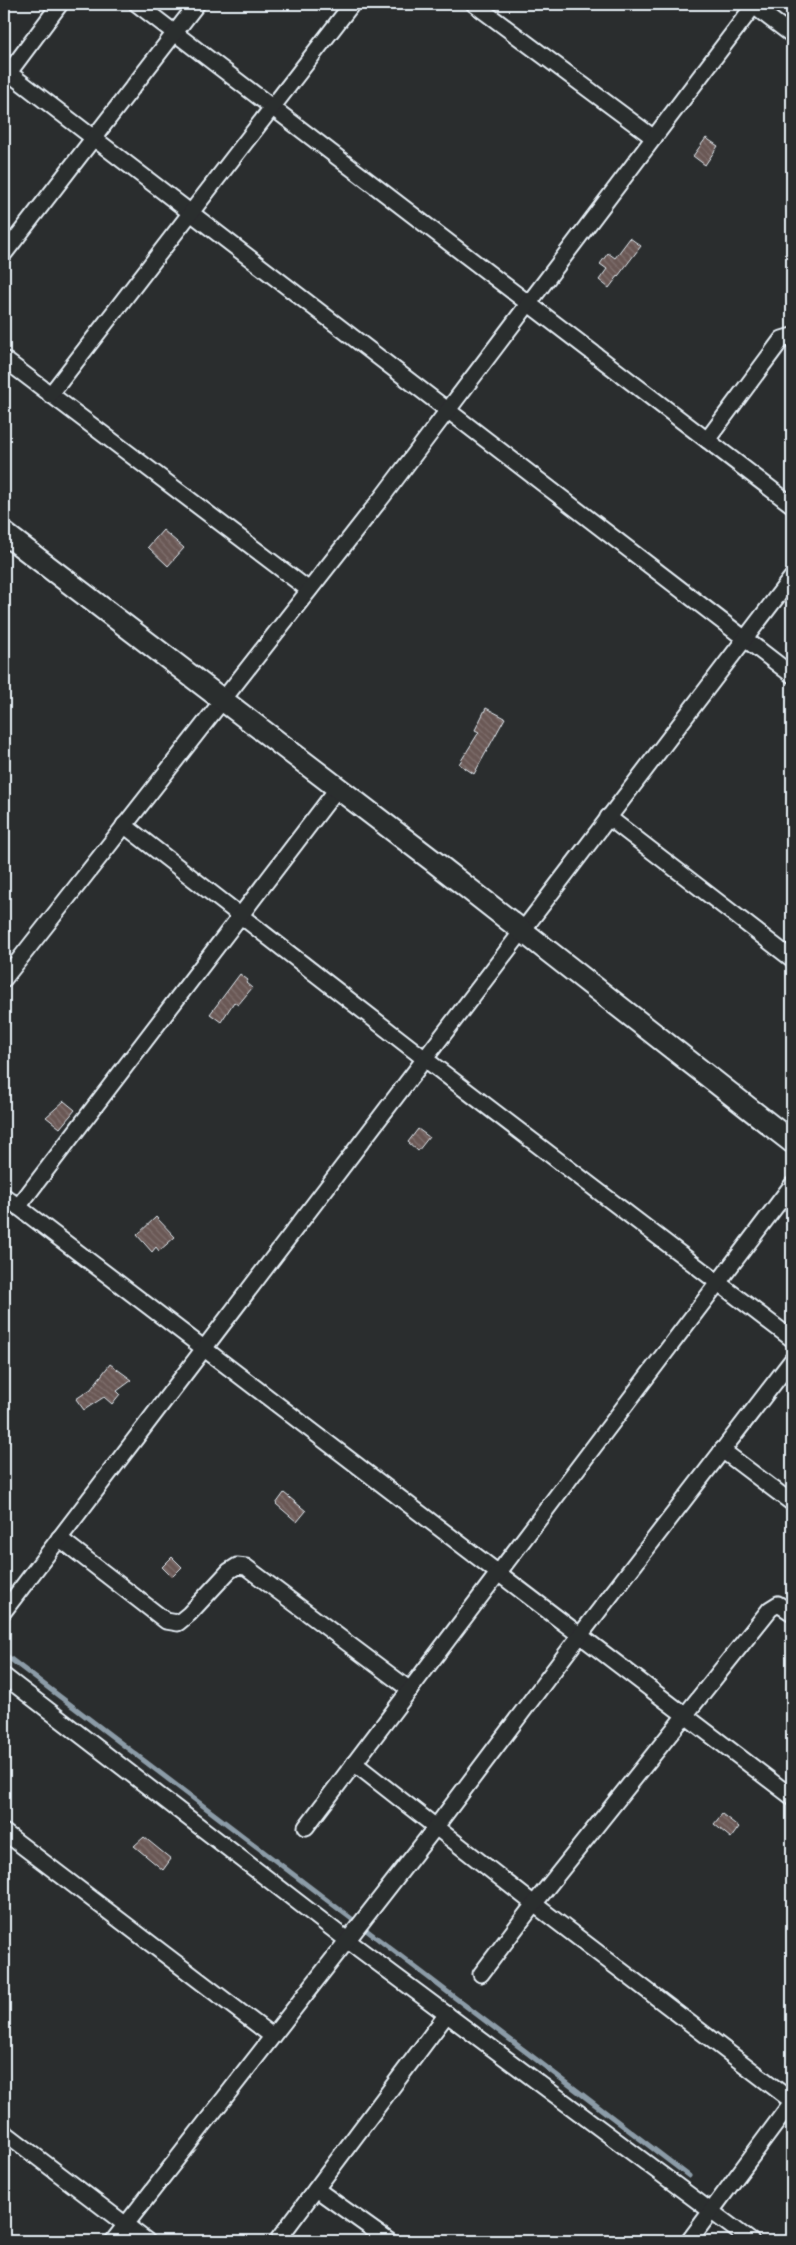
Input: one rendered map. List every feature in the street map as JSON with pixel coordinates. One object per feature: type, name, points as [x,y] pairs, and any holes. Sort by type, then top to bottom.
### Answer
[{"type":"street","points":[[60,4],[6,76],[93,138],[191,212],[792,675]]},
{"type":"street","points":[[137,4],[792,505]]},
{"type":"street","points":[[4,254],[197,4]]},
{"type":"street","points":[[50,395],[352,4]]},
{"type":"street","points":[[474,4],[654,138]]},
{"type":"street","points":[[4,979],[447,411],[753,4],[792,35]]},
{"type":"street","points":[[708,440],[782,339],[792,336]]},
{"type":"street","points":[[4,359],[309,590]]},
{"type":"street","points":[[4,533],[432,860],[521,932],[792,1142]]},
{"type":"street","points":[[4,1611],[792,577]]},
{"type":"street","points":[[18,1208],[337,789]]},
{"type":"street","points":[[608,817],[792,959]]},
{"type":"street","points":[[124,825],[425,1059],[792,1339]]},
{"type":"street","points":[[306,1827],[500,1573],[792,1184]]},
{"type":"street","points":[[4,1196],[581,1634],[792,1797]]},
{"type":"street","points":[[113,2241],[436,1828],[581,1634],[792,1360]]},
{"type":"street","points":[[722,1450],[792,1503]]},
{"type":"street","points":[[59,1538],[166,1620],[178,1623],[190,1614],[229,1571],[237,1566],[246,1567],[410,1690]]},
{"type":"street","points":[[481,1974],[684,1714],[770,1609],[778,1604],[792,1613]]},
{"type":"street","points":[[4,1676],[347,1940],[751,2241]]},
{"type":"street","points":[[354,1763],[534,1904],[792,2101],[689,2241]]},
{"type":"street","points":[[4,1832],[272,2036]]},
{"type":"street","points":[[278,2241],[447,2014]]},
{"type":"street","points":[[4,2132],[147,2241]]},
{"type":"street","points":[[316,2189],[389,2241]]},
{"type":"building","points":[[706,138],[718,146],[705,165],[693,156]]},
{"type":"building","points":[[630,238],[641,246],[609,288],[599,280],[607,269],[600,264],[608,253],[615,258]]},
{"type":"building","points":[[163,530],[184,548],[168,566],[148,547]]},
{"type":"building","points":[[486,708],[505,718],[474,774],[459,764],[479,732],[475,730]]},
{"type":"building","points":[[240,974],[248,980],[246,983],[252,988],[238,1005],[234,1002],[221,1022],[210,1014]]},
{"type":"building","points":[[64,1101],[75,1110],[60,1128],[46,1117]]},
{"type":"building","points":[[418,1129],[429,1137],[418,1151],[408,1142]]},
{"type":"building","points":[[156,1217],[175,1237],[159,1251],[156,1247],[152,1252],[137,1235]]},
{"type":"building","points":[[110,1364],[132,1380],[117,1391],[120,1394],[112,1404],[104,1397],[84,1410],[76,1399],[91,1389]]},
{"type":"building","points":[[284,1493],[306,1511],[297,1522],[276,1504]]},
{"type":"building","points":[[172,1557],[182,1567],[172,1577],[162,1567]]},
{"type":"building","points":[[722,1814],[739,1827],[731,1838],[714,1824]]},
{"type":"building","points":[[144,1837],[171,1859],[163,1870],[134,1846]]},
{"type":"waterway","points":[[4,1654],[689,2176]]}]
